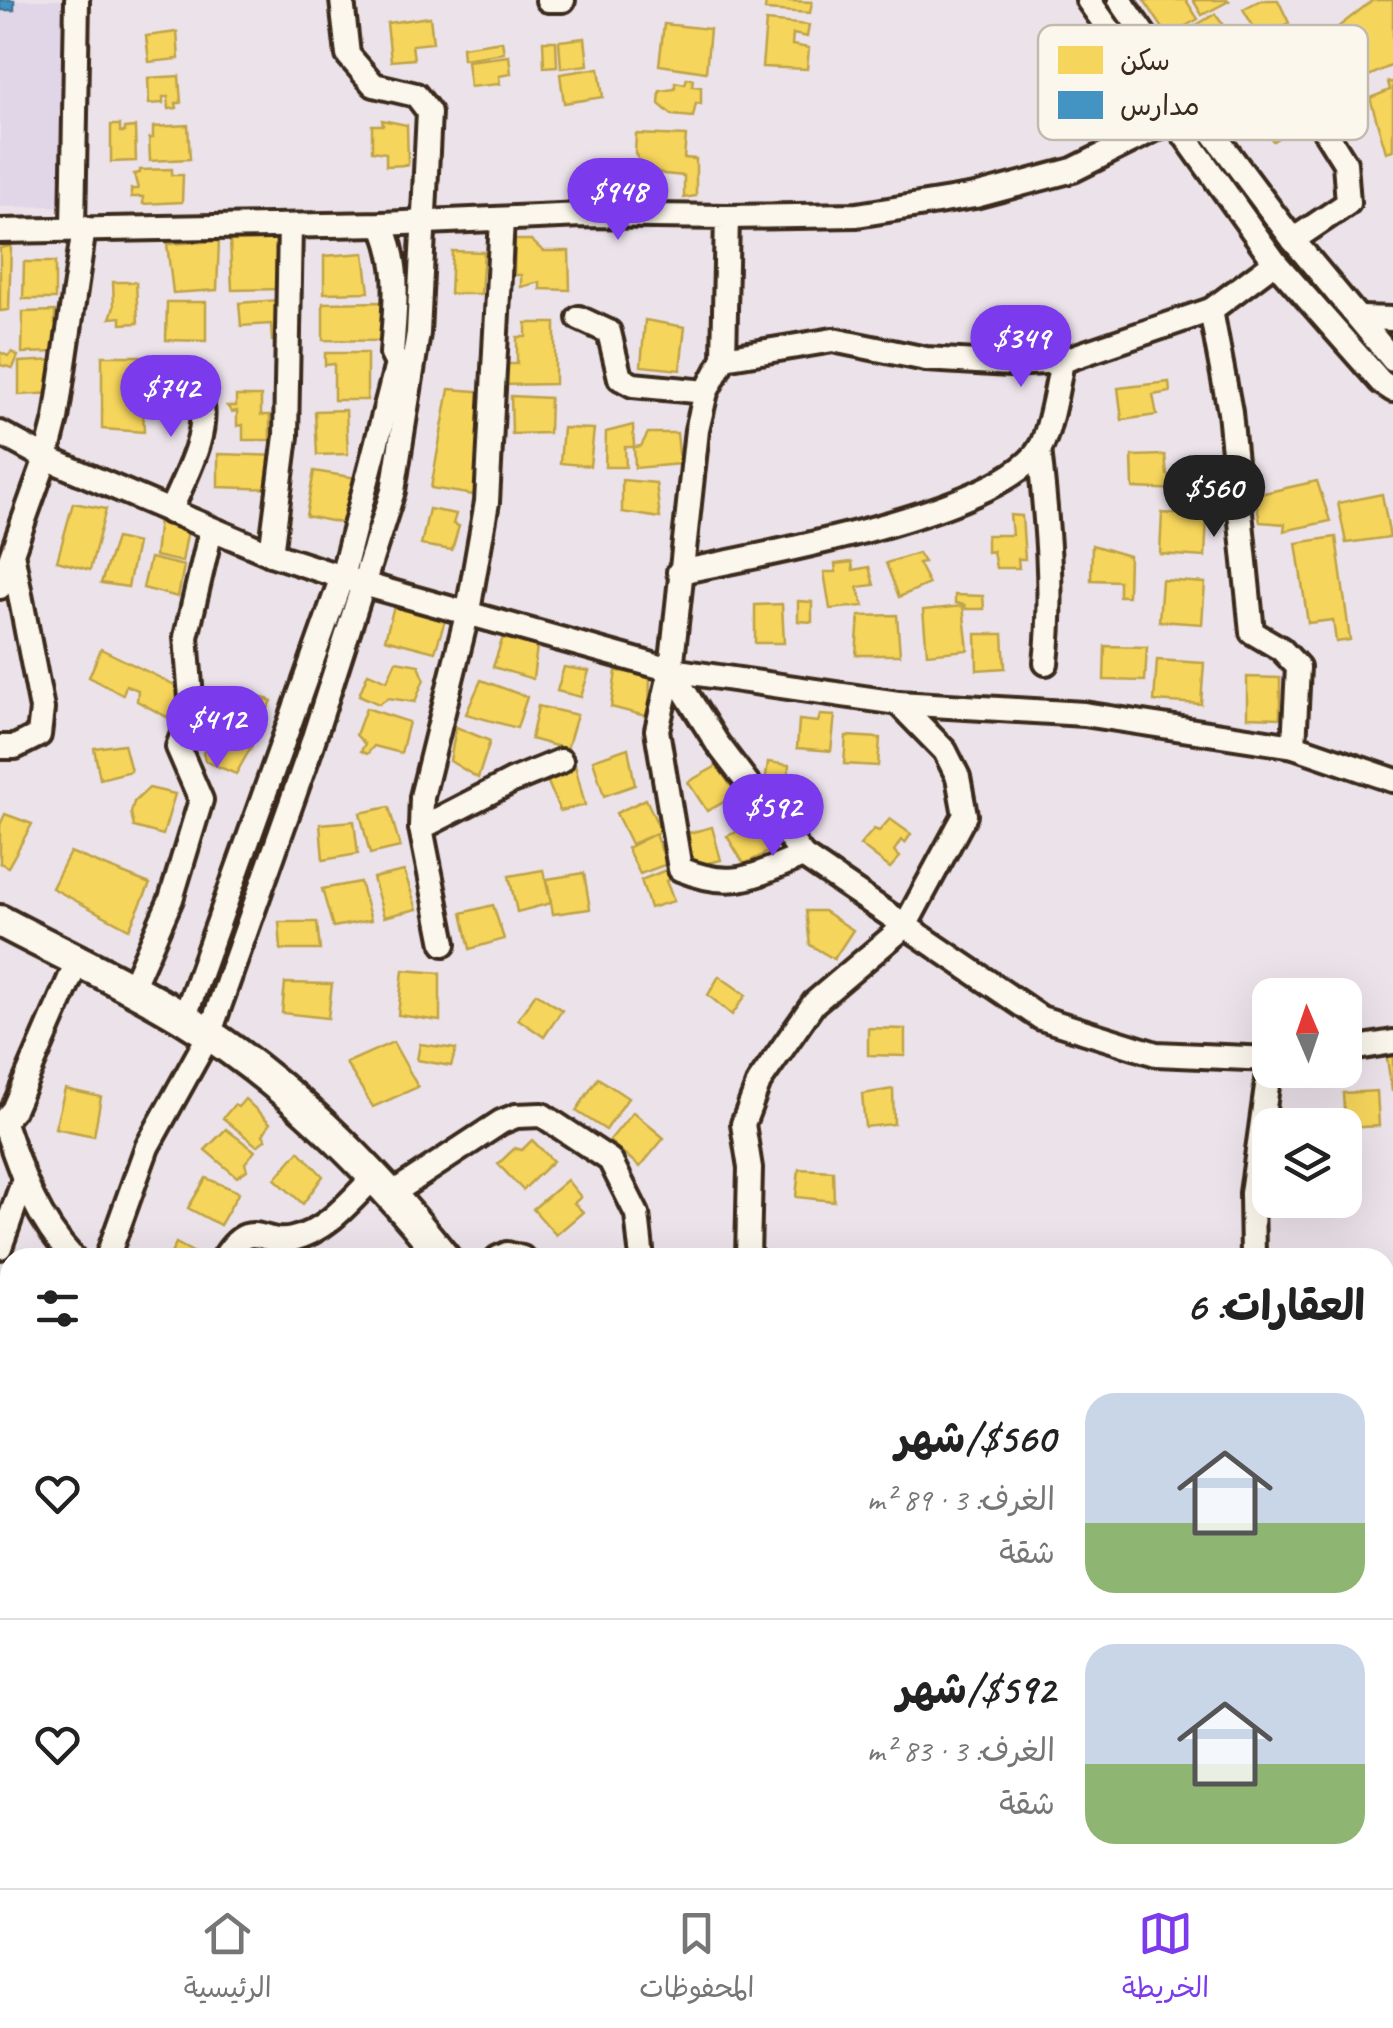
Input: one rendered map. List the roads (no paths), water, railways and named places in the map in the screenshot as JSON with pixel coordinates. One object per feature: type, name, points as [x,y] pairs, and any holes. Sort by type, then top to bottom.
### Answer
[{"type":"main road","points":[[0,921],[132,988],[197,1027],[317,1120],[384,1185],[436,1248]]},
{"type":"street","points":[[0,587],[46,458],[56,418],[79,228],[77,0]]},
{"type":"street","points":[[342,0],[348,54],[374,85],[416,95],[428,112],[414,365],[393,491],[352,580]]},
{"type":"street","points":[[548,0],[563,0]]},
{"type":"street","points":[[1088,0],[1106,25]]},
{"type":"street","points":[[1120,0],[1138,25]]},
{"type":"street","points":[[0,230],[382,224],[582,215],[857,215],[974,196],[1073,170],[1133,140]]},
{"type":"street","points":[[1187,140],[1275,262],[1380,382],[1393,390]]},
{"type":"street","points":[[1219,140],[1293,240],[1393,360]]},
{"type":"street","points":[[1293,240],[1348,203],[1345,162],[1331,140]]},
{"type":"street","points":[[726,217],[724,358],[706,392],[697,430],[670,670],[658,730],[680,869],[708,880],[736,882],[803,856]]},
{"type":"street","points":[[444,944],[421,828],[422,797],[468,611],[487,502],[502,219]]},
{"type":"street","points":[[111,1248],[147,1147],[310,750],[352,580],[396,364],[392,354],[397,270],[382,224]]},
{"type":"street","points":[[271,554],[286,436],[290,226]]},
{"type":"street","points":[[724,358],[833,340],[926,359],[1010,364],[1062,361],[1211,310],[1275,262]]},
{"type":"street","points":[[1211,310],[1230,412],[1252,632],[1281,649],[1298,667],[1294,746]]},
{"type":"street","points":[[579,318],[609,332],[620,378],[633,385],[706,392]]},
{"type":"street","points":[[1360,318],[1393,319]]},
{"type":"street","points":[[1046,663],[1051,616],[1048,528],[1039,450],[1062,361]]},
{"type":"street","points":[[153,372],[200,396],[204,408],[201,434],[170,512]]},
{"type":"street","points":[[0,433],[46,458],[271,554],[670,670],[898,703],[1084,714],[1294,746],[1393,780]]},
{"type":"street","points":[[679,572],[814,545],[925,512],[1004,481],[1039,450]]},
{"type":"street","points":[[132,988],[171,899],[200,800],[178,747],[192,710],[186,638],[211,530]]},
{"type":"street","points":[[0,747],[15,746],[39,735],[42,710],[12,554]]},
{"type":"street","points":[[670,670],[717,743],[803,856],[1042,1018],[1156,1054],[1252,1061]]},
{"type":"street","points":[[748,1248],[750,1168],[744,1124],[759,1082],[814,1003],[905,926],[964,816],[958,777],[945,751],[898,703]]},
{"type":"street","points":[[421,828],[561,760]]},
{"type":"street","points":[[64,1248],[48,1231],[2,1124],[77,962]]},
{"type":"street","points":[[1362,1047],[1393,1042]]},
{"type":"street","points":[[1252,1248],[1252,1192],[1266,1088]]},
{"type":"street","points":[[230,1248],[246,1236],[294,1239],[501,1122],[516,1116],[542,1115],[610,1160],[637,1214],[641,1248]]},
{"type":"street","points":[[0,1248],[24,1178]]}]
